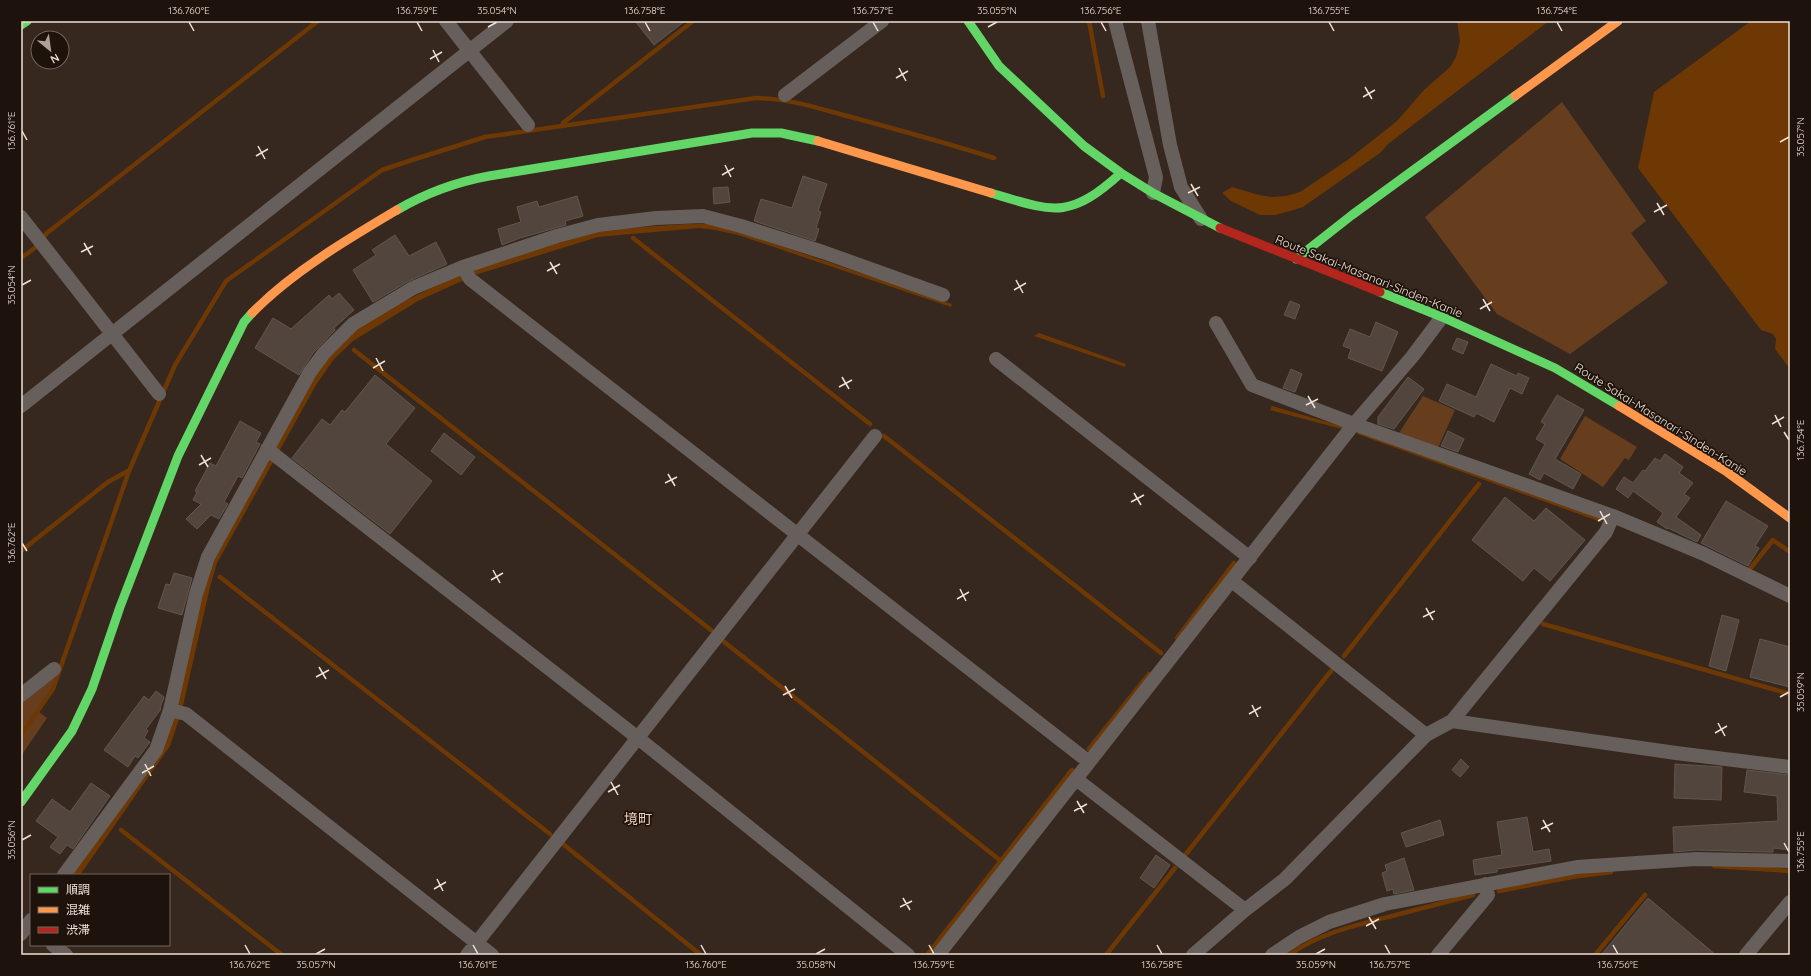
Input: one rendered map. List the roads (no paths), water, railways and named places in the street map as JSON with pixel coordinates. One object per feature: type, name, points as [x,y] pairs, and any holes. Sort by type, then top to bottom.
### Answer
[{"type":"street","points":[[21,25],[27,21]]},
{"type":"street","points":[[446,21],[528,125]]},
{"type":"street","points":[[21,406],[508,21]]},
{"type":"street","points":[[786,95],[882,21]]},
{"type":"street","name":"Route Sakai-Masanari-Sinden-Kanie","points":[[968,21],[1005,71],[1084,146],[1121,173],[1153,193],[1203,221],[1442,317],[1555,368],[1727,472],[1790,518]]},
{"type":"street","points":[[1114,21],[1156,177],[1153,193]]},
{"type":"street","points":[[1148,21],[1170,145],[1181,187],[1203,221]]},
{"type":"street","points":[[1296,259],[1352,215],[1618,21]]},
{"type":"street","points":[[21,802],[76,724],[92,689],[120,607],[178,456],[244,322],[261,304],[288,282],[350,238],[409,203],[463,181],[752,133],[781,133],[801,136],[1041,208],[1063,208],[1083,203],[1097,194],[1121,173]]},
{"type":"street","points":[[65,874],[156,750],[176,711],[196,594],[208,558],[271,453],[310,372],[324,353],[353,324],[413,288],[466,272],[557,236],[598,225],[656,218],[703,216],[741,226],[823,252],[943,295]]},
{"type":"street","points":[[21,218],[159,394]]},
{"type":"street","points":[[466,272],[797,534],[1089,762]]},
{"type":"street","points":[[938,955],[1354,424],[1412,357],[1442,317]]},
{"type":"street","points":[[1216,323],[1252,385],[1354,424],[1613,516],[1704,554],[1790,596]]},
{"type":"street","points":[[996,359],[1250,558]]},
{"type":"street","points":[[467,955],[875,436]]},
{"type":"street","points":[[271,453],[638,738],[908,955]]},
{"type":"street","points":[[1193,955],[1245,910],[1285,879],[1426,735],[1452,720],[1606,532],[1613,516]]},
{"type":"street","points":[[1232,581],[1426,735]]},
{"type":"street","points":[[21,695],[54,669]]},
{"type":"street","points":[[176,711],[492,955]]},
{"type":"street","points":[[1452,720],[1676,753],[1790,767]]},
{"type":"street","points":[[1076,779],[1245,910]]},
{"type":"street","points":[[1272,955],[1299,937],[1329,922],[1385,904],[1577,867],[1696,859],[1790,861]]},
{"type":"street","points":[[1438,955],[1488,895],[1486,884]]},
{"type":"street","points":[[1746,955],[1790,902]]},
{"type":"street","points":[[54,946],[66,955]]},
{"type":"waterway","points":[[21,258],[36,247],[47,233],[318,21]]},
{"type":"waterway","points":[[563,123],[693,21]]},
{"type":"waterway","points":[[1089,21],[1103,96]]},
{"type":"waterway","points":[[21,735],[53,689],[129,471],[175,365],[226,281],[382,170],[485,137],[756,98],[768,98],[816,107],[994,158]]},
{"type":"waterway","points":[[633,238],[870,424]]},
{"type":"waterway","points":[[354,350],[711,630]]},
{"type":"waterway","points":[[884,436],[1161,653]]},
{"type":"waterway","points":[[21,551],[108,482],[128,471]]},
{"type":"waterway","points":[[1344,656],[1479,484]]},
{"type":"waterway","points":[[1749,570],[1773,540],[1790,552]]},
{"type":"waterway","points":[[1177,638],[1234,563]]},
{"type":"waterway","points":[[220,577],[550,834]]},
{"type":"waterway","points":[[1543,624],[1790,694]]},
{"type":"waterway","points":[[723,641],[1001,861]]},
{"type":"waterway","points":[[1186,854],[1331,671]]},
{"type":"waterway","points":[[1089,749],[1149,674]]},
{"type":"waterway","points":[[928,954],[1072,770]]},
{"type":"waterway","points":[[121,830],[282,955]]},
{"type":"waterway","points":[[563,844],[701,955]]},
{"type":"waterway","points":[[1714,866],[1790,871]]},
{"type":"waterway","points":[[1106,955],[1175,868]]},
{"type":"waterway","points":[[1499,891],[1572,877],[1611,872]]},
{"type":"waterway","points":[[1289,955],[1301,947],[1326,935],[1365,923],[1473,895]]},
{"type":"waterway","points":[[1595,955],[1645,895]]},
{"type":"district","name":"境町","points":[[638,819]]}]
